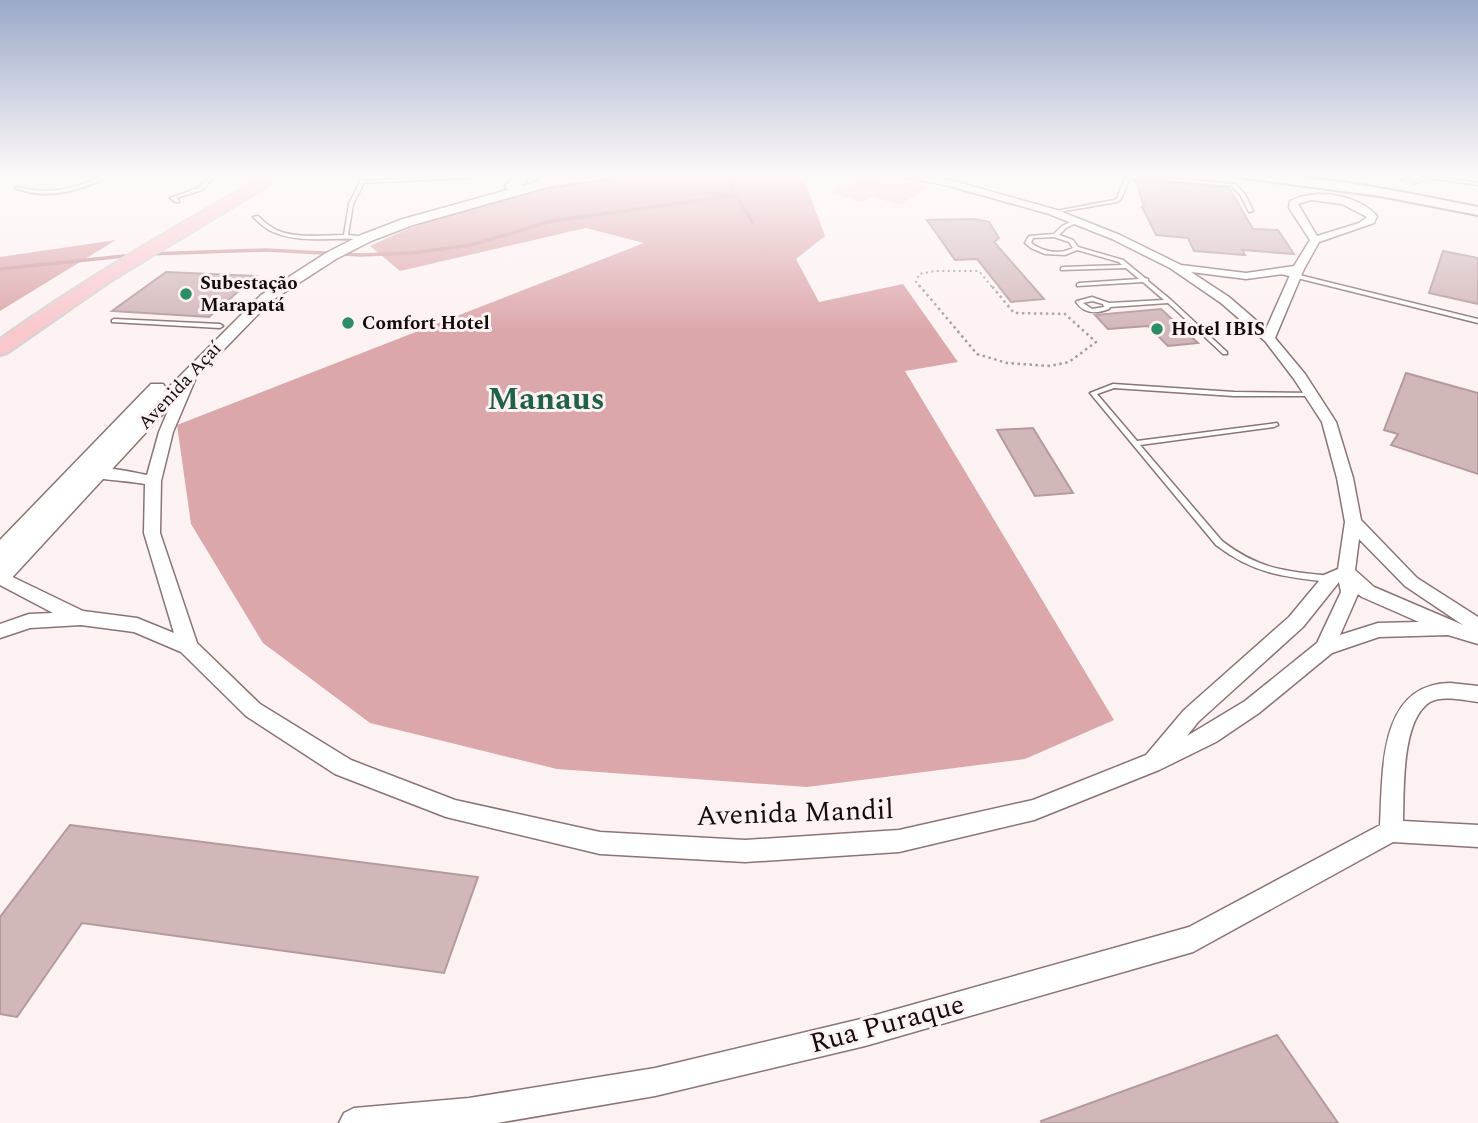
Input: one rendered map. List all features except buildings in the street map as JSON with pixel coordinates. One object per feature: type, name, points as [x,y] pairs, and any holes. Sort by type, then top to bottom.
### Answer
[{"type":"main road","points":[[132,239],[156,226]]},
{"type":"main road","points":[[0,349],[59,304],[119,265],[187,226]]},
{"type":"street","name":"Avenida Açaí","points":[[0,554],[75,472],[220,326],[278,282],[323,253],[381,226]]},
{"type":"street","name":"Avenida Açaí","points":[[0,577],[191,373],[266,298],[331,256],[356,236],[392,226]]},
{"type":"street","name":"Avenida Mandil","points":[[1089,226],[1174,266],[1225,300],[1269,338],[1329,422],[1345,478],[1353,522],[1338,575],[1296,622],[1191,716],[1152,762]]},
{"type":"street","points":[[1306,226],[1315,240]]},
{"type":"street","points":[[1269,338],[1292,273],[1315,240],[1358,226]]},
{"type":"street","points":[[1174,266],[1224,275],[1292,273]]},
{"type":"street","name":"Avenida Mandil","points":[[188,647],[152,533],[153,481],[166,432],[191,373]]},
{"type":"street","points":[[75,472],[130,475],[153,481]]},
{"type":"street","points":[[1353,522],[1411,582],[1478,626]]},
{"type":"street","name":"Avenida Mandil","points":[[0,631],[29,621],[81,618],[137,625],[188,647],[253,710],[343,767],[454,810],[600,842],[745,851],[899,841],[1034,810],[1208,736],[1325,648],[1350,592],[1338,575]]},
{"type":"street","points":[[1338,575],[1368,592],[1452,629],[1478,637]]},
{"type":"street","points":[[0,577],[19,589],[81,618]]},
{"type":"street","points":[[1325,648],[1377,630],[1452,629]]},
{"type":"street","points":[[1478,694],[1454,692],[1423,696],[1407,712],[1399,739],[1391,831],[1478,836]]},
{"type":"street","name":"Rua Puraque","points":[[354,1123],[469,1113],[655,1082],[878,1028],[1193,939],[1391,831]]},
{"type":"lane","points":[[268,226],[287,233],[356,236],[355,226]]},
{"type":"lane","points":[[1055,235],[1067,226]]},
{"type":"lane","points":[[1064,237],[1076,226]]},
{"type":"lane","points":[[1076,248],[1075,244],[1064,237],[1055,235],[1037,235],[1028,240],[1028,243],[1051,253],[1066,253],[1076,248],[1117,259],[1146,280],[1225,353]]},
{"type":"lane","points":[[1063,269],[1127,265]]},
{"type":"lane","points":[[1292,273],[1478,321]]},
{"type":"lane","points":[[1079,285],[1146,280]]},
{"type":"lane","points":[[1107,305],[1169,301]]},
{"type":"lane","points":[[114,321],[220,326]]},
{"type":"lane","points":[[1311,394],[1234,394],[1113,386],[1093,393],[1219,543],[1236,558],[1256,568],[1276,573],[1338,575]]},
{"type":"lane","points":[[1135,443],[1274,425]]},
{"type":"path","points":[[935,271],[979,271],[1014,313],[1065,314],[1096,341],[1069,362],[1049,366],[1007,363],[977,354],[916,282],[919,274],[935,271]]},
{"type":"shaded area","points":[[415,226],[821,226],[825,236],[796,259],[819,302],[903,284],[958,362],[905,371],[1114,720],[1025,759],[807,787],[557,769],[370,723],[263,643],[191,524],[177,425],[644,243],[586,228],[400,271],[370,246]]},
{"type":"shaded area","points":[[116,240],[0,311],[0,257]]},
{"type":"waterway","points":[[148,254],[266,250],[361,255],[412,253],[471,245],[534,226]]},
{"type":"waterway","points":[[0,269],[134,255]]},
{"type":"place","name":"Subestação Marapatá","points":[[186,294]]},
{"type":"place","name":"Comfort Hotel","points":[[348,323]]},
{"type":"place","name":"Hotel IBIS","points":[[1157,329]]},
{"type":"district","name":"Manaus","points":[[546,399]]}]
